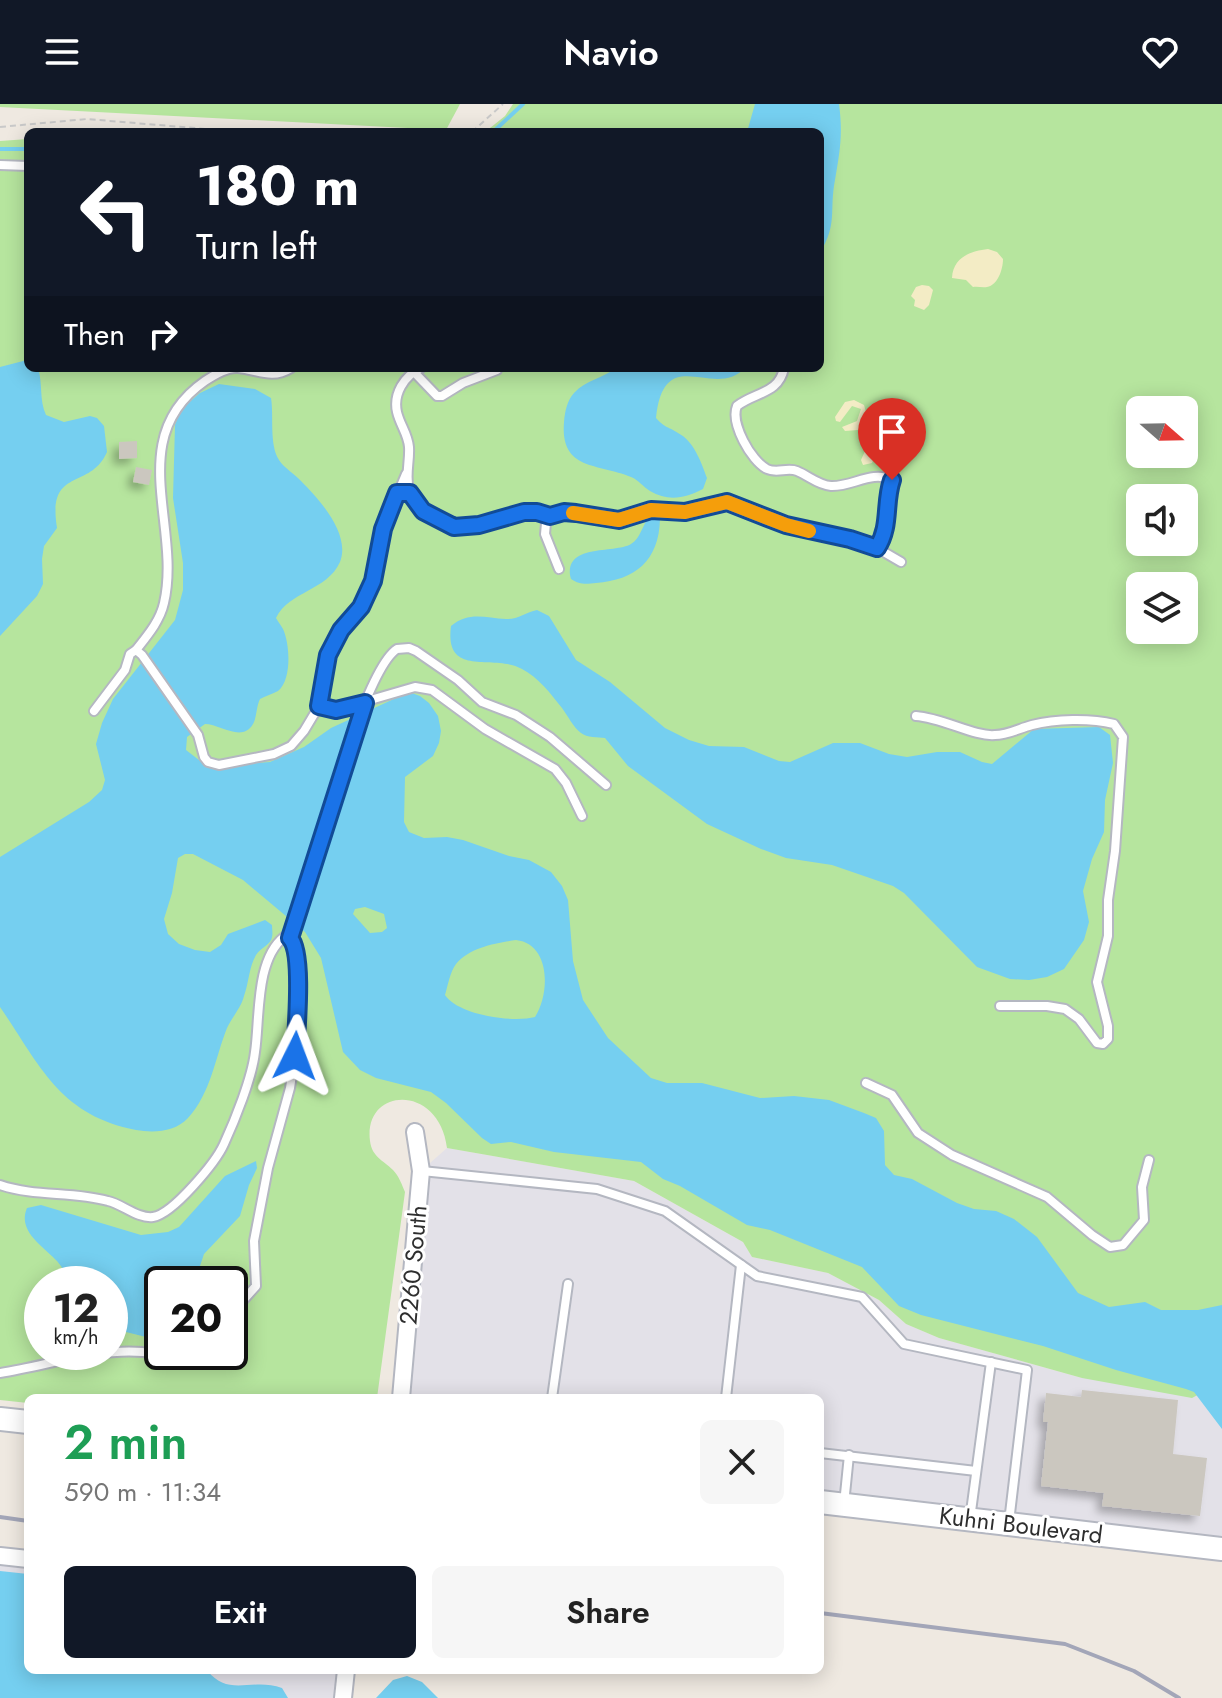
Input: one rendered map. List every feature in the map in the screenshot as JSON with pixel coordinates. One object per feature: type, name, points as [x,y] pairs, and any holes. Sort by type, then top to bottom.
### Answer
[{"type":"street","name":"2260 South","points":[[401,1394],[421,1171],[415,1132]]},
{"type":"street","points":[[0,1419],[24,1422]]},
{"type":"street","name":"Kuhni Boulevard","points":[[824,1502],[1222,1549]]},
{"type":"street","points":[[0,1556],[24,1559]]},
{"type":"street","points":[[343,1698],[346,1674]]},
{"type":"lane","points":[[0,165],[24,166]]},
{"type":"lane","points":[[94,711],[125,670],[130,654],[139,652],[164,603],[167,574],[159,483],[165,433],[175,409],[212,372]]},
{"type":"lane","points":[[255,372],[276,375],[282,372]]},
{"type":"lane","points":[[412,372],[404,381],[396,405],[408,439],[406,474],[410,493],[423,511],[454,527],[479,525],[524,512],[550,516],[564,512],[619,520],[651,510],[685,512],[727,502],[786,525],[877,548],[901,562]]},
{"type":"lane","points":[[417,372],[437,396],[442,396],[463,383],[492,372]]},
{"type":"lane","points":[[783,372],[781,380],[771,390],[737,406],[734,414],[738,431],[762,466],[770,471],[790,469],[831,486],[877,477],[892,480],[887,495],[887,523],[877,548]]},
{"type":"lane","points":[[139,652],[198,735],[204,757],[211,764],[274,754],[291,746],[319,706],[328,655],[341,630],[361,607],[373,581],[383,529],[406,474]]},
{"type":"lane","points":[[397,493],[410,493]]},
{"type":"lane","points":[[550,516],[545,534],[559,569]]},
{"type":"lane","points":[[248,1295],[256,1286],[254,1241],[295,1056],[298,968],[291,933],[363,706],[382,665],[397,649],[409,648],[458,680],[482,702],[516,715],[550,737],[606,785]]},
{"type":"lane","points":[[319,706],[336,710],[363,706],[415,687],[432,690],[485,729],[555,769],[566,783],[582,816]]},
{"type":"lane","points":[[916,716],[937,718],[995,736],[1035,724],[1100,721],[1114,724],[1123,737],[1115,851],[1108,900],[1108,936],[1097,982],[1108,1026],[1108,1039],[1103,1044],[1097,1043],[1079,1019],[1058,1007],[1000,1006]]},
{"type":"lane","points":[[0,1185],[14,1190],[103,1199],[148,1217],[167,1211],[225,1144],[250,1077],[260,994],[271,956],[280,940],[291,933]]},
{"type":"lane","points":[[866,1083],[892,1095],[918,1133],[952,1155],[1047,1197],[1110,1247],[1123,1245],[1144,1220],[1142,1187],[1149,1160]]},
{"type":"lane","points":[[421,1171],[597,1189],[665,1211],[757,1276],[862,1297],[904,1344],[1027,1370],[1009,1524]]},
{"type":"lane","points":[[726,1394],[741,1265]]},
{"type":"lane","points":[[553,1394],[568,1284]]},
{"type":"lane","points":[[0,1373],[54,1360],[144,1351]]},
{"type":"lane","points":[[970,1519],[991,1362]]},
{"type":"lane","points":[[824,1453],[976,1471]]},
{"type":"lane","points":[[844,1504],[849,1455]]},
{"type":"path","points":[[476,128],[503,104]]},
{"type":"path","points":[[0,127],[87,119],[194,128]]},
{"type":"shaded area","points":[[447,1148],[634,1181],[743,1242],[752,1257],[828,1273],[879,1300],[906,1324],[939,1338],[1082,1378],[1222,1382],[1222,1549],[824,1502],[824,1394],[401,1394],[421,1171]]},
{"type":"shaded area","points":[[0,1565],[24,1568],[24,1674],[339,1674],[336,1698],[0,1698]]},
{"type":"green space","points":[[0,104],[460,104],[447,128],[0,107]]},
{"type":"green space","points":[[513,104],[1222,104],[1222,1382],[1192,1398],[1082,1378],[939,1338],[906,1324],[879,1300],[828,1273],[752,1257],[743,1242],[634,1181],[447,1148],[441,1127],[431,1112],[417,1103],[403,1100],[389,1102],[378,1110],[371,1123],[373,1151],[395,1172],[405,1192],[378,1394],[24,1394],[24,1403],[0,1400],[0,141],[24,139],[24,372],[824,372],[824,128],[490,128],[505,116]]},
{"type":"sand","points":[[988,249],[997,252],[1003,259],[1001,272],[991,286],[973,287],[966,280],[952,278],[959,260],[975,251]]},
{"type":"sand","points":[[922,285],[933,290],[929,305],[924,310],[914,306],[915,300],[911,296],[916,287]]},
{"type":"sand","points":[[854,400],[864,405],[867,416],[858,430],[845,431],[842,427],[857,421],[861,409],[852,406],[840,422],[835,417],[845,402]]},
{"type":"sand","points":[[886,437],[887,444],[877,451],[872,463],[863,465],[861,460],[870,440]]},
{"type":"water","points":[[755,104],[839,104],[840,142],[831,225],[824,246],[824,128],[748,128]]},
{"type":"water","points":[[24,361],[24,372],[39,372],[46,415],[64,422],[90,416],[97,418],[104,426],[107,452],[91,472],[72,481],[58,495],[57,528],[44,546],[43,584],[37,596],[0,636],[0,367]]},
{"type":"water","points":[[739,372],[719,379],[680,377],[669,382],[661,395],[656,418],[693,447],[707,478],[703,489],[690,495],[663,497],[631,477],[584,463],[568,449],[564,422],[570,399],[584,385],[606,374]]},
{"type":"water","points":[[219,384],[255,389],[271,398],[276,453],[281,463],[324,507],[337,529],[342,551],[334,572],[290,602],[276,618],[287,643],[288,671],[283,686],[260,699],[253,724],[248,729],[237,732],[205,724],[187,737],[186,750],[208,767],[270,762],[304,747],[331,728],[409,692],[420,696],[438,716],[441,731],[433,756],[405,777],[404,822],[409,832],[424,838],[463,840],[529,860],[551,872],[568,900],[573,961],[583,1000],[608,1038],[651,1078],[667,1083],[702,1083],[760,1098],[794,1096],[829,1100],[864,1113],[876,1118],[884,1131],[885,1165],[894,1175],[912,1179],[957,1203],[974,1209],[996,1211],[1014,1219],[1037,1237],[1078,1293],[1109,1307],[1145,1302],[1161,1310],[1198,1310],[1222,1305],[1222,1429],[1194,1392],[1043,1346],[921,1315],[899,1306],[862,1267],[770,1230],[747,1225],[663,1179],[641,1162],[554,1152],[511,1142],[491,1144],[431,1092],[376,1078],[360,1070],[343,1052],[321,958],[305,932],[243,880],[193,854],[178,858],[164,919],[168,934],[179,944],[210,952],[221,945],[228,934],[265,920],[272,925],[271,940],[254,960],[243,1000],[227,1028],[196,1108],[183,1123],[171,1129],[136,1130],[88,1113],[54,1085],[0,1007],[0,857],[89,802],[102,790],[105,780],[96,744],[102,723],[113,699],[175,620],[183,590],[183,563],[173,498],[175,425],[181,409],[200,393]],"holes":[[[365,907],[384,914],[387,928],[382,932],[370,933],[353,914],[355,909]],[[516,940],[536,950],[544,971],[543,996],[535,1017],[513,1019],[487,1016],[461,1008],[445,995],[452,971],[462,958],[484,947]]]},
{"type":"water","points":[[649,517],[660,519],[655,546],[650,557],[633,573],[610,581],[586,584],[571,579],[570,568],[574,560],[591,552],[631,544]]},
{"type":"water","points":[[537,610],[549,616],[576,660],[610,682],[665,728],[709,746],[744,747],[779,761],[790,762],[833,743],[860,743],[907,757],[960,752],[992,764],[1034,729],[1099,727],[1110,735],[1113,763],[1105,800],[1104,832],[1083,891],[1089,922],[1084,940],[1064,969],[1047,977],[1010,979],[977,967],[904,893],[893,886],[832,865],[786,858],[707,824],[628,766],[605,738],[581,733],[549,692],[528,672],[511,665],[463,659],[455,653],[451,626],[458,621],[477,616],[510,619]]},
{"type":"water","points":[[256,1161],[257,1168],[240,1216],[204,1254],[200,1266],[144,1266],[144,1336],[128,1332],[128,1266],[60,1266],[33,1238],[26,1224],[27,1208],[41,1205],[141,1235],[168,1232],[179,1227],[225,1176]]},
{"type":"water","points":[[0,1571],[24,1574],[24,1674],[211,1674],[223,1683],[232,1685],[261,1684],[282,1688],[288,1698],[0,1698]]},
{"type":"water","points":[[407,1676],[422,1682],[438,1698],[376,1698],[393,1680]]},
{"type":"building","points":[[137,441],[137,458],[119,459],[119,442]]},
{"type":"building","points":[[136,467],[152,470],[149,485],[133,482]]},
{"type":"building","points":[[1082,1390],[1178,1400],[1173,1454],[1207,1458],[1200,1516],[1102,1506],[1104,1493],[1041,1486],[1048,1422],[1043,1422],[1046,1393],[1081,1397]]},
{"type":"waterway","points":[[497,128],[523,104]]},
{"type":"waterway","points":[[0,149],[24,149]]},
{"type":"railway","points":[[0,1517],[24,1520]]},
{"type":"railway","points":[[824,1614],[1065,1644],[1134,1671],[1179,1698]]},
{"type":"slow traffic","points":[[573,513],[619,520],[651,510],[685,512],[722,501],[809,531]]},
{"type":"route","points":[[295,1056],[298,968],[294,942],[290,938],[365,703],[336,710],[319,706],[324,670],[341,630],[361,607],[373,581],[383,529],[397,493],[410,493],[423,511],[454,527],[479,525],[524,512],[550,516],[576,513],[619,520],[651,510],[685,512],[722,501],[786,525],[877,548],[887,523],[887,495],[892,480]]}]
